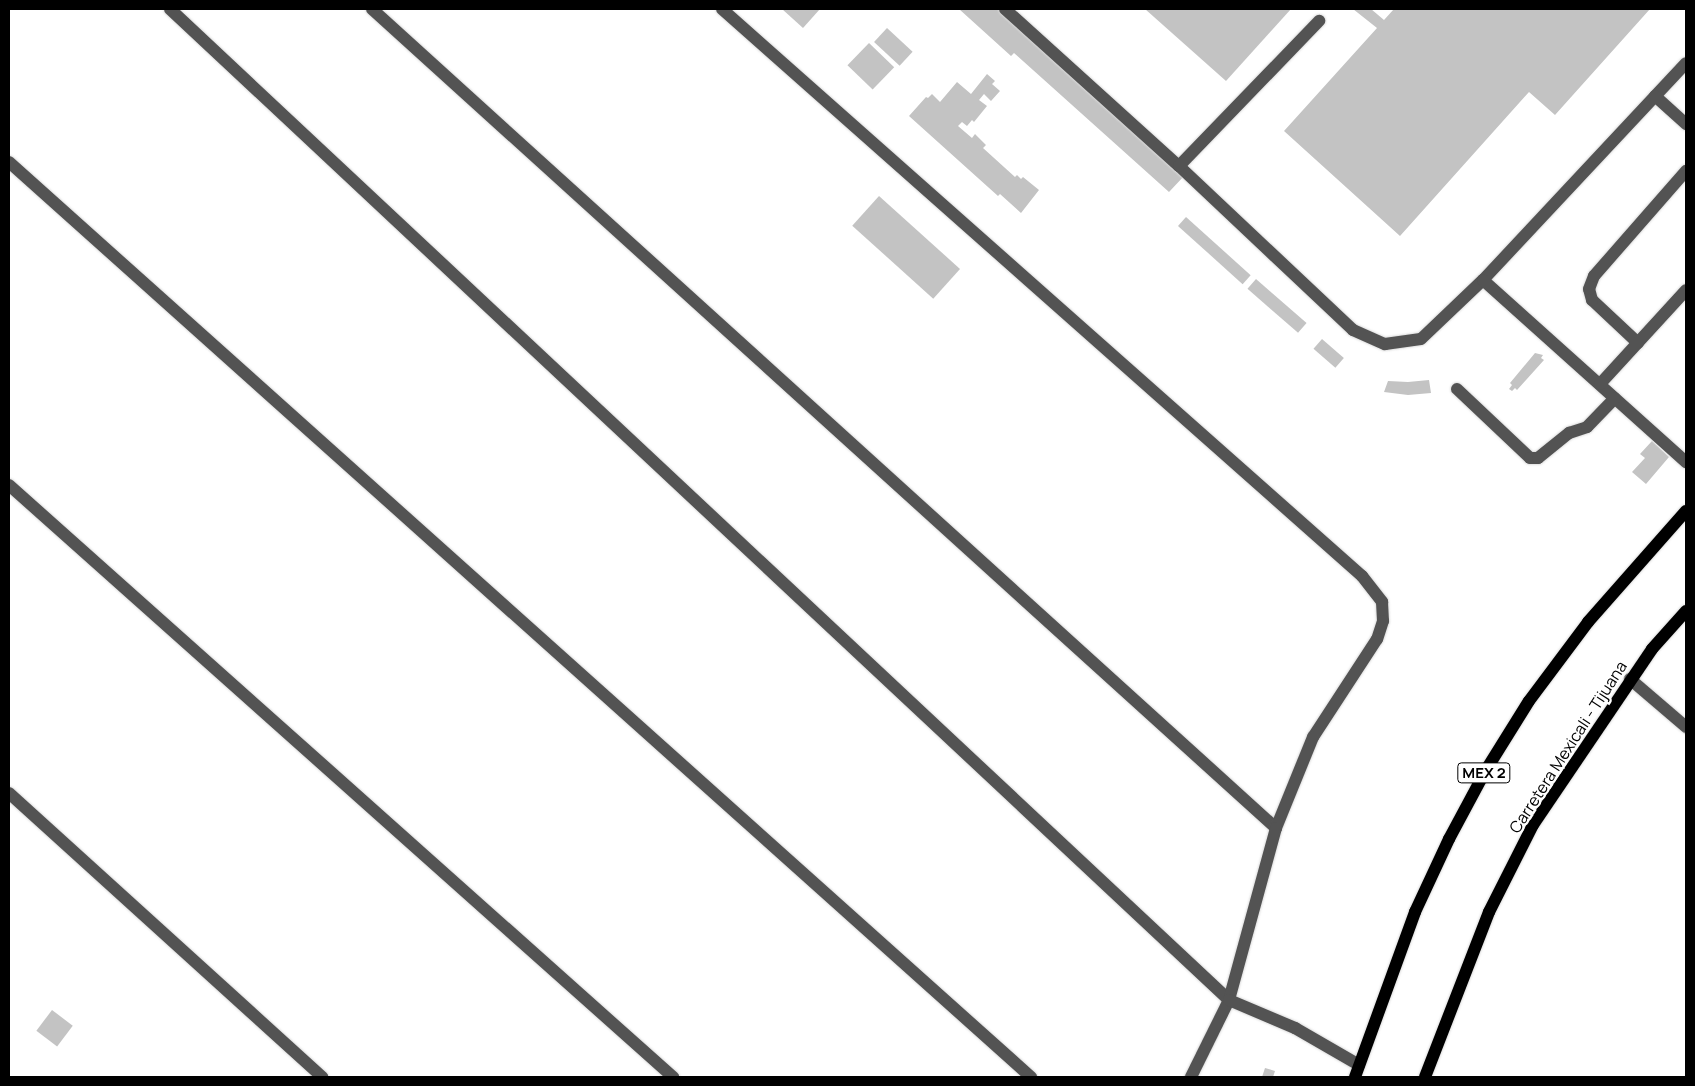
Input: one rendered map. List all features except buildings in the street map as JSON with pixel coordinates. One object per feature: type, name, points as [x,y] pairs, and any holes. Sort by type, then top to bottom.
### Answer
[{"type":"main road","name":"MEX 2","points":[[1355,1077],[1414,912],[1449,839],[1486,770],[1529,701],[1588,622],[1686,511]]},
{"type":"main road","name":"Carretera Mexicali - Tijuana","points":[[1425,1077],[1489,912],[1533,825],[1630,679],[1652,649],[1686,611]]},
{"type":"lane","points":[[170,9],[1229,1000],[1295,1028],[1359,1065]]},
{"type":"lane","points":[[372,9],[1276,828]]},
{"type":"lane","points":[[722,9],[1362,576],[1382,602],[1383,621],[1377,639],[1313,737],[1276,828],[1229,1000],[1192,1077]]},
{"type":"lane","points":[[1005,9],[1179,166],[1353,330],[1385,344],[1421,339],[1483,280],[1686,63]]},
{"type":"lane","points":[[1179,166],[1319,21]]},
{"type":"lane","points":[[1655,96],[1686,124]]},
{"type":"lane","points":[[9,162],[1031,1077]]},
{"type":"lane","points":[[1638,343],[1592,300],[1589,290],[1594,276],[1686,171]]},
{"type":"lane","points":[[1483,280],[1686,462]]},
{"type":"lane","points":[[1600,384],[1686,290]]},
{"type":"lane","points":[[1457,389],[1530,458],[1538,458],[1569,434],[1587,427],[1615,398]]},
{"type":"lane","points":[[9,485],[673,1077]]},
{"type":"lane","points":[[1630,679],[1686,727]]},
{"type":"lane","points":[[9,793],[322,1077]]}]
